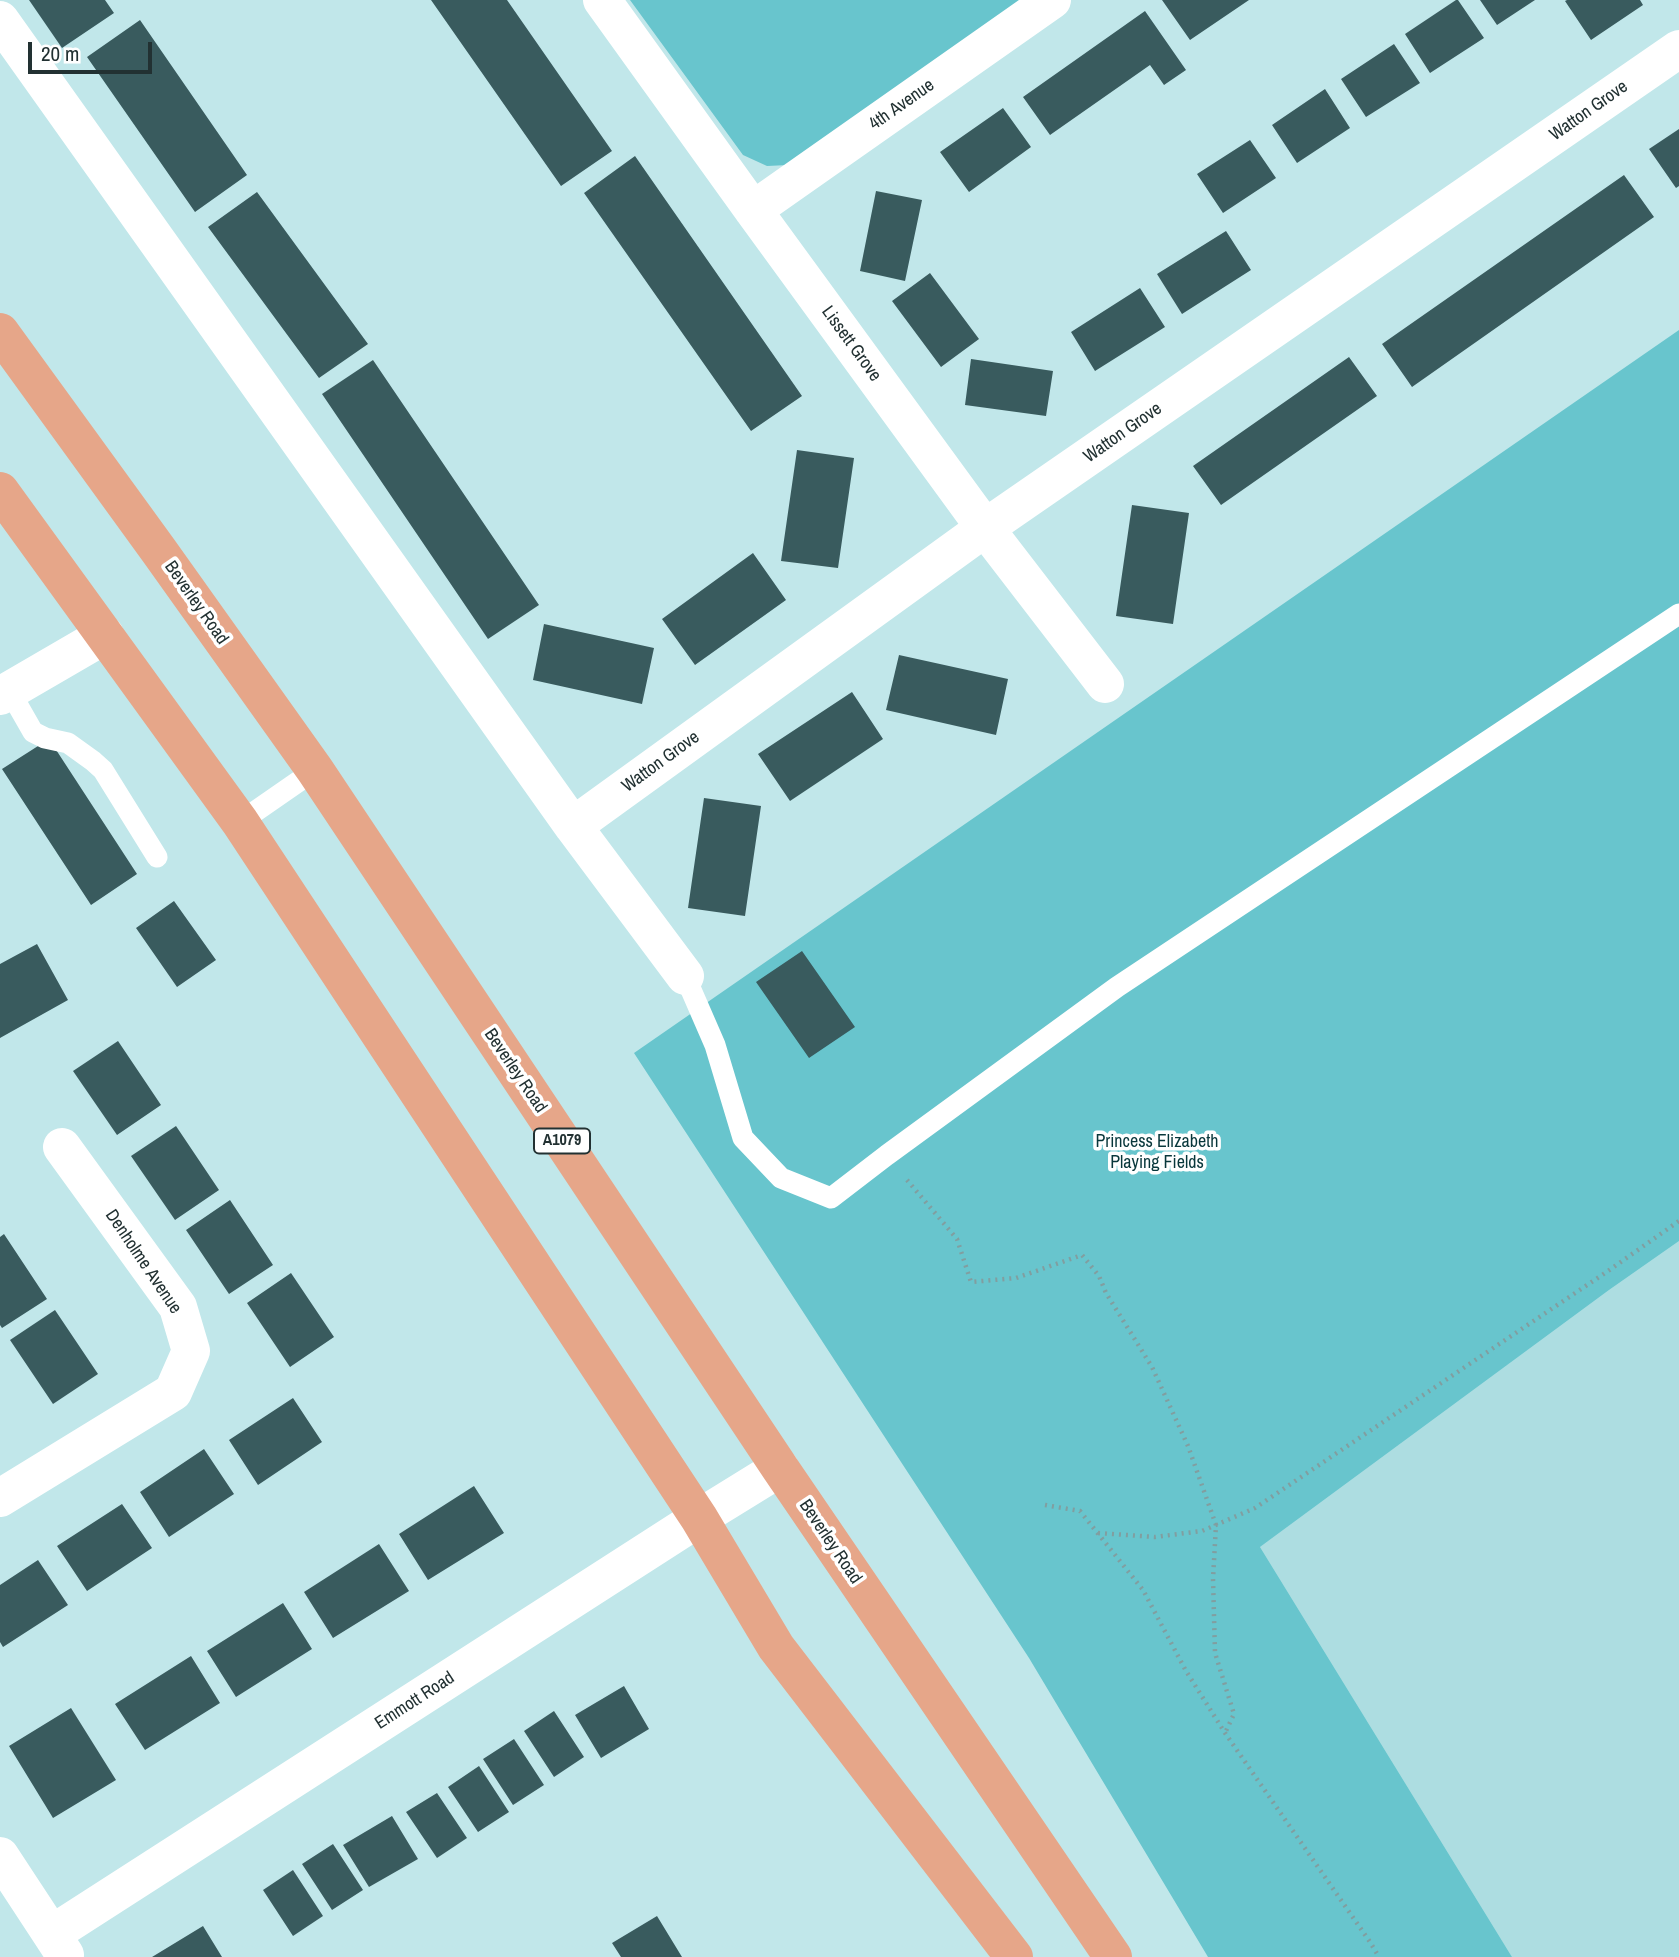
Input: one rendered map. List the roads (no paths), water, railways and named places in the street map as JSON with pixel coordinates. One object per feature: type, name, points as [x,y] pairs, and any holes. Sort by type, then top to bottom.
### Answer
[{"type":"main road","name":"Beverley Road","points":[[0,332],[315,770],[780,1468],[1113,1957]]},
{"type":"main road","points":[[0,491],[240,822],[699,1518],[776,1647],[1014,1957]]},
{"type":"street","name":"Lissett Grove","points":[[602,0],[985,528],[1105,684]]},
{"type":"street","name":"4th Avenue","points":[[753,210],[1052,0]]},
{"type":"street","points":[[0,20],[573,826],[685,975]]},
{"type":"street","name":"Watton Grove","points":[[573,826],[985,528],[1679,49]]},
{"type":"street","points":[[5,693],[105,635]]},
{"type":"street","name":"Denholme Avenue","points":[[0,1498],[173,1392],[191,1351],[178,1307],[62,1147]]},
{"type":"street","name":"Emmott Road","points":[[59,1946],[699,1518],[780,1468]]},
{"type":"street","points":[[0,1856],[59,1946]]},
{"type":"lane","points":[[685,975],[715,1045],[743,1138],[781,1178],[831,1198],[1117,987],[1679,614]]},
{"type":"lane","points":[[5,693],[33,732],[45,738],[68,743],[103,770],[157,857]]},
{"type":"lane","points":[[240,822],[315,770]]},
{"type":"park label","name":"Princess Elizabeth Playing Fields","points":[[1157,1152]]}]
